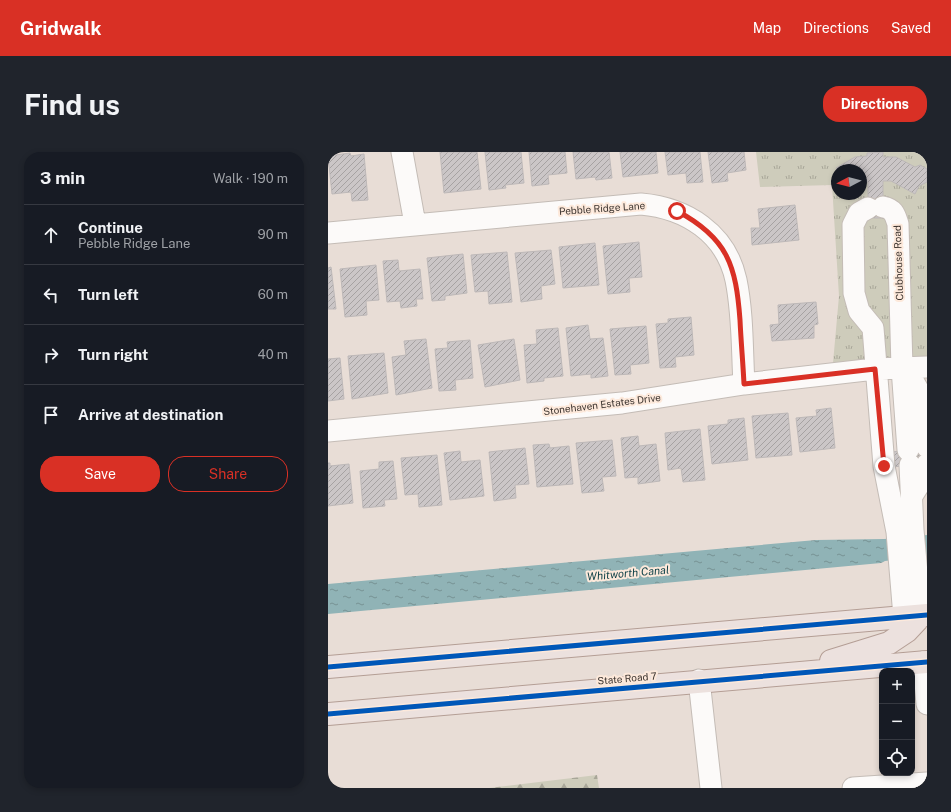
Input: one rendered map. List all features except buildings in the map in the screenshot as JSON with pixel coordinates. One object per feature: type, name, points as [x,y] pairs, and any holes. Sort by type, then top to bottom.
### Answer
[{"type":"main road","points":[[328,667],[917,616]]},
{"type":"main road","points":[[790,673],[889,643],[907,631],[917,616]]},
{"type":"main road","name":"State Road 7","points":[[328,714],[926,661]]},
{"type":"street","points":[[402,152],[415,224]]},
{"type":"street","name":"Pebble Ridge Lane","points":[[328,233],[641,204],[659,206],[677,211],[694,220],[709,232],[721,246],[730,262],[736,280],[744,384]]},
{"type":"street","name":"Clubhouse Road","points":[[873,328],[859,311],[854,293],[853,224],[859,213],[876,207],[892,210],[895,213],[898,224],[902,368]]},
{"type":"street","points":[[901,326],[873,328],[875,369],[884,466],[905,531],[908,563],[917,616]]},
{"type":"street","name":"Stonehaven Estates Drive","points":[[328,431],[622,403],[744,384],[875,369],[927,367]]},
{"type":"street","points":[[902,368],[916,427],[918,457],[905,531]]},
{"type":"street","points":[[881,429],[916,427]]},
{"type":"street","points":[[926,661],[927,704]]},
{"type":"street","points":[[699,680],[711,788]]},
{"type":"street","points":[[853,788],[927,783]]},
{"type":"green space","points":[[756,152],[927,152],[927,367],[832,374],[839,296],[833,200],[867,200],[867,164],[831,164],[831,185],[760,187]]},
{"type":"green space","points":[[597,775],[599,788],[489,788]]},
{"type":"water","name":"Whitworth Canal","points":[[927,535],[927,556],[885,561],[881,563],[328,614],[328,584],[816,540],[884,539]]},
{"type":"cycle path","points":[[328,667],[927,615]]},
{"type":"cycle path","points":[[328,714],[927,662]]},
{"type":"route","points":[[677,211],[694,220],[709,232],[721,246],[730,262],[736,280],[744,384],[875,369],[884,466]]}]
